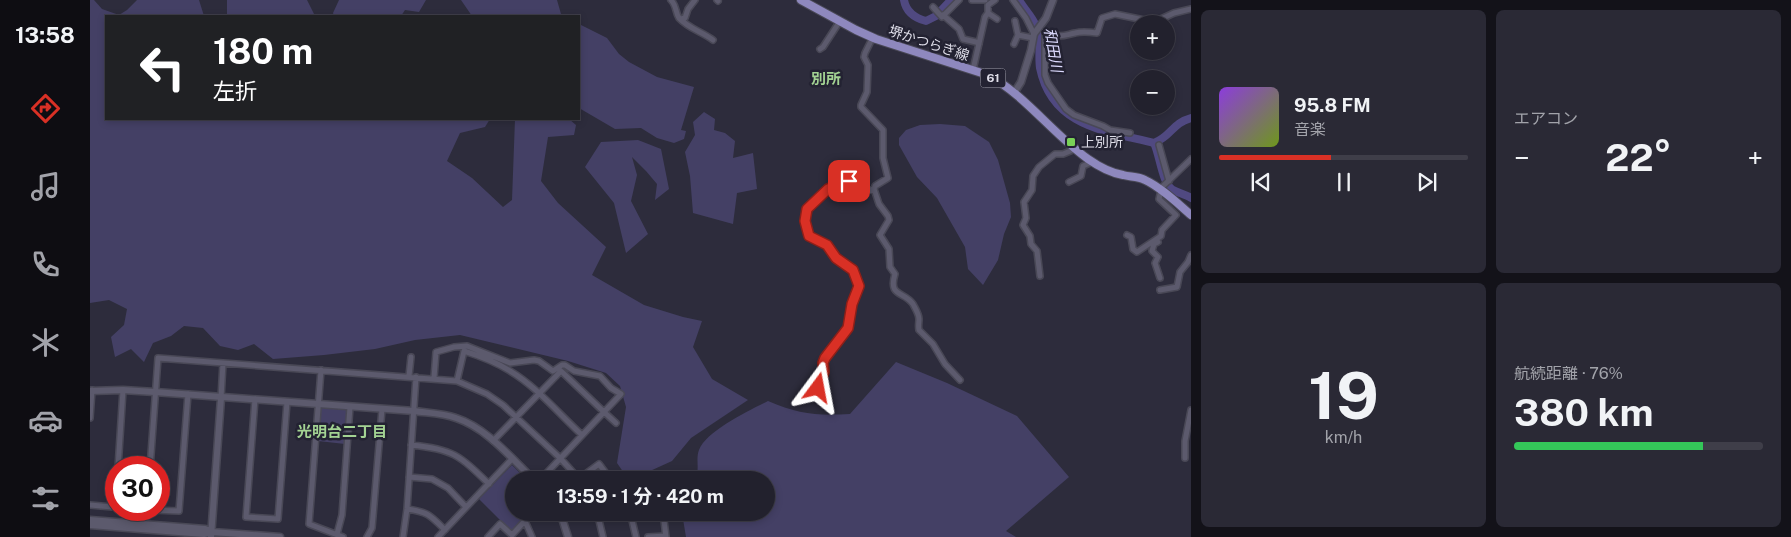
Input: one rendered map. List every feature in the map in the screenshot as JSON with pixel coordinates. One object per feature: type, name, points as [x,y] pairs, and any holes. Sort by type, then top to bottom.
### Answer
[{"type":"main road","name":"堺かつらぎ線","points":[[802,0],[873,38],[988,75],[1001,82],[1049,127],[1092,162],[1122,175],[1143,179],[1191,215]]},
{"type":"street","points":[[671,0],[676,6],[678,17],[690,27],[713,40]]},
{"type":"street","points":[[681,19],[685,18],[694,0]]},
{"type":"street","points":[[942,15],[959,0]]},
{"type":"street","points":[[972,0],[985,0]]},
{"type":"street","points":[[973,70],[982,25],[988,13],[988,5],[995,0]]},
{"type":"street","points":[[1013,0],[1026,18],[1034,34]]},
{"type":"street","points":[[1014,93],[1021,82],[1034,34],[1049,14],[1052,3]]},
{"type":"street","points":[[933,7],[942,17],[942,15],[959,29],[962,38],[978,44]]},
{"type":"street","points":[[1045,32],[1059,36],[1078,32],[1097,32],[1102,18],[1115,14],[1149,21],[1191,9]]},
{"type":"street","points":[[988,13],[997,19]]},
{"type":"street","points":[[820,49],[840,21]]},
{"type":"street","points":[[1014,44],[1018,35],[1015,21]]},
{"type":"street","points":[[1042,24],[1045,32],[1045,75],[1048,83],[1066,110],[1110,130],[1130,133]]},
{"type":"street","points":[[1018,35],[1034,34]]},
{"type":"street","points":[[808,394],[818,388],[824,372],[823,363],[825,358],[848,328],[852,304],[859,286],[853,270],[836,258],[827,245],[809,236],[805,221],[807,209],[823,193],[845,181],[849,181],[867,191],[886,181],[888,175],[883,158],[884,130],[861,108],[868,92],[868,65],[864,57],[873,38]]},
{"type":"street","points":[[1159,145],[1169,180]]},
{"type":"street","points":[[1040,276],[1037,251],[1030,244],[1030,236],[1023,226],[1026,218],[1024,202],[1032,190],[1032,181],[1039,168],[1055,154],[1063,154],[1075,149]]},
{"type":"street","points":[[1069,182],[1081,176],[1083,166],[1092,162]]},
{"type":"street","points":[[1160,278],[1155,264],[1158,257],[1152,251],[1154,244],[1161,240],[1162,230],[1176,215],[1159,198],[1160,190],[1190,162]]},
{"type":"street","points":[[874,189],[882,208],[888,216],[888,224],[880,232],[880,235],[889,248],[890,267],[895,272],[893,281],[896,293],[910,300],[918,314],[919,330],[933,344],[945,364],[960,380]]},
{"type":"street","points":[[1127,235],[1131,237],[1132,249],[1137,252],[1161,236]]},
{"type":"street","points":[[1160,290],[1177,287],[1180,272],[1191,255]]},
{"type":"street","points":[[434,378],[436,352],[461,346],[473,348],[510,363],[539,361],[553,371],[562,365],[574,371],[600,376],[620,394],[548,471]]},
{"type":"street","points":[[457,381],[464,351],[491,361],[510,370],[526,382],[582,435]]},
{"type":"street","points":[[409,376],[411,357]]},
{"type":"street","points":[[151,456],[158,358],[457,381],[487,394],[517,417],[572,471]]},
{"type":"street","points":[[211,535],[223,363]]},
{"type":"street","points":[[321,370],[309,524],[343,537]]},
{"type":"street","points":[[493,442],[561,371],[616,423]]},
{"type":"street","points":[[402,537],[409,477],[416,377]]},
{"type":"street","points":[[90,418],[91,390],[188,394],[221,398],[414,411],[456,417],[478,429],[525,471]]},
{"type":"street","points":[[119,456],[123,390]]},
{"type":"street","points":[[170,511],[179,511],[188,394]]},
{"type":"street","points":[[254,399],[246,517],[278,519],[287,402]]},
{"type":"street","points":[[336,534],[342,515],[350,407]]},
{"type":"street","points":[[367,537],[372,528],[382,409]]},
{"type":"street","points":[[1185,458],[1185,441],[1191,410]]},
{"type":"street","points":[[411,445],[447,450],[460,457],[489,484]]},
{"type":"street","points":[[438,537],[512,459]]},
{"type":"street","points":[[590,471],[599,464],[604,471]]},
{"type":"street","points":[[409,477],[432,479],[440,483],[448,488],[466,507]]},
{"type":"street","points":[[90,505],[105,506]]},
{"type":"street","points":[[406,509],[422,511],[445,530]]},
{"type":"street","points":[[90,520],[205,529],[211,535]]},
{"type":"street","points":[[563,521],[568,537]]},
{"type":"street","points":[[599,521],[603,537]]},
{"type":"street","points":[[632,521],[636,537]]},
{"type":"street","points":[[648,537],[666,536],[664,521]]},
{"type":"street","points":[[488,537],[500,524],[512,535],[525,522],[532,537]]},
{"type":"street","points":[[90,525],[211,535],[280,537]]},
{"type":"shaded area","points":[[90,0],[94,0],[102,9],[119,15],[105,15],[105,120],[489,120],[485,127],[460,133],[447,161],[472,178],[503,207],[512,200],[515,120],[570,120],[576,125],[574,135],[548,137],[541,181],[558,203],[606,247],[592,275],[644,305],[702,321],[693,347],[712,379],[748,400],[691,438],[672,461],[650,471],[623,471],[617,463],[626,407],[620,386],[606,373],[568,361],[460,335],[415,340],[375,349],[273,359],[254,344],[238,350],[220,346],[203,328],[184,326],[171,336],[153,343],[144,362],[131,349],[115,357],[111,337],[124,325],[127,309],[109,300],[90,303]]},
{"type":"shaded area","points":[[137,0],[199,0],[204,15],[119,15]]},
{"type":"shaded area","points":[[227,0],[307,0],[314,15],[227,15]]},
{"type":"shaded area","points":[[339,0],[426,0],[419,12],[405,10],[402,15],[334,15]]},
{"type":"shaded area","points":[[461,0],[557,0],[562,15],[471,15]]},
{"type":"shaded area","points":[[580,24],[607,38],[619,54],[629,62],[657,77],[694,87],[681,130],[686,131],[684,139],[674,143],[657,138],[641,128],[615,129],[580,109]]},
{"type":"shaded area","points":[[704,112],[715,119],[714,130],[725,133],[735,141],[733,158],[753,153],[757,189],[737,193],[733,224],[693,213],[690,176],[685,152],[695,135],[693,122]]},
{"type":"shaded area","points":[[920,125],[965,126],[989,142],[998,160],[1010,203],[1011,217],[1004,234],[998,260],[983,285],[968,269],[965,247],[937,198],[917,177],[899,145],[899,138],[906,130]]},
{"type":"shaded area","points":[[638,140],[661,149],[669,189],[655,200],[657,184],[632,157],[637,175],[631,201],[648,234],[626,253],[614,203],[585,167],[601,142]]},
{"type":"shaded area","points":[[896,362],[947,383],[1017,416],[1069,477],[1006,531],[1016,537],[686,537],[683,521],[775,521],[775,471],[697,471],[699,450],[703,443],[719,429],[768,401],[789,409],[808,413],[827,415],[850,414]]},
{"type":"shaded area","points":[[320,409],[347,411],[345,444],[318,441]]},
{"type":"shaded area","points":[[512,465],[518,471],[506,471]]},
{"type":"shaded area","points":[[505,472],[505,521],[521,521],[511,531],[479,499]]},
{"type":"waterway","name":"和田川","points":[[904,0],[912,14],[926,21],[936,16],[951,0]]},
{"type":"waterway","name":"和田川","points":[[1019,0],[1038,31],[1040,68],[1046,88],[1056,103],[1069,114],[1100,130],[1154,143],[1165,137],[1180,123],[1191,118]]},
{"type":"waterway","points":[[1154,143],[1169,187],[1191,198]]},
{"type":"place","name":"上別所","points":[[1071,142]]},
{"type":"district","name":"別所","points":[[826,79]]},
{"type":"district","name":"光明台二丁目","points":[[342,432]]},
{"type":"route","points":[[818,388],[824,372],[823,363],[825,358],[848,328],[852,304],[859,286],[853,270],[840,263],[827,245],[809,236],[805,214],[807,209],[828,189],[849,181]]}]
